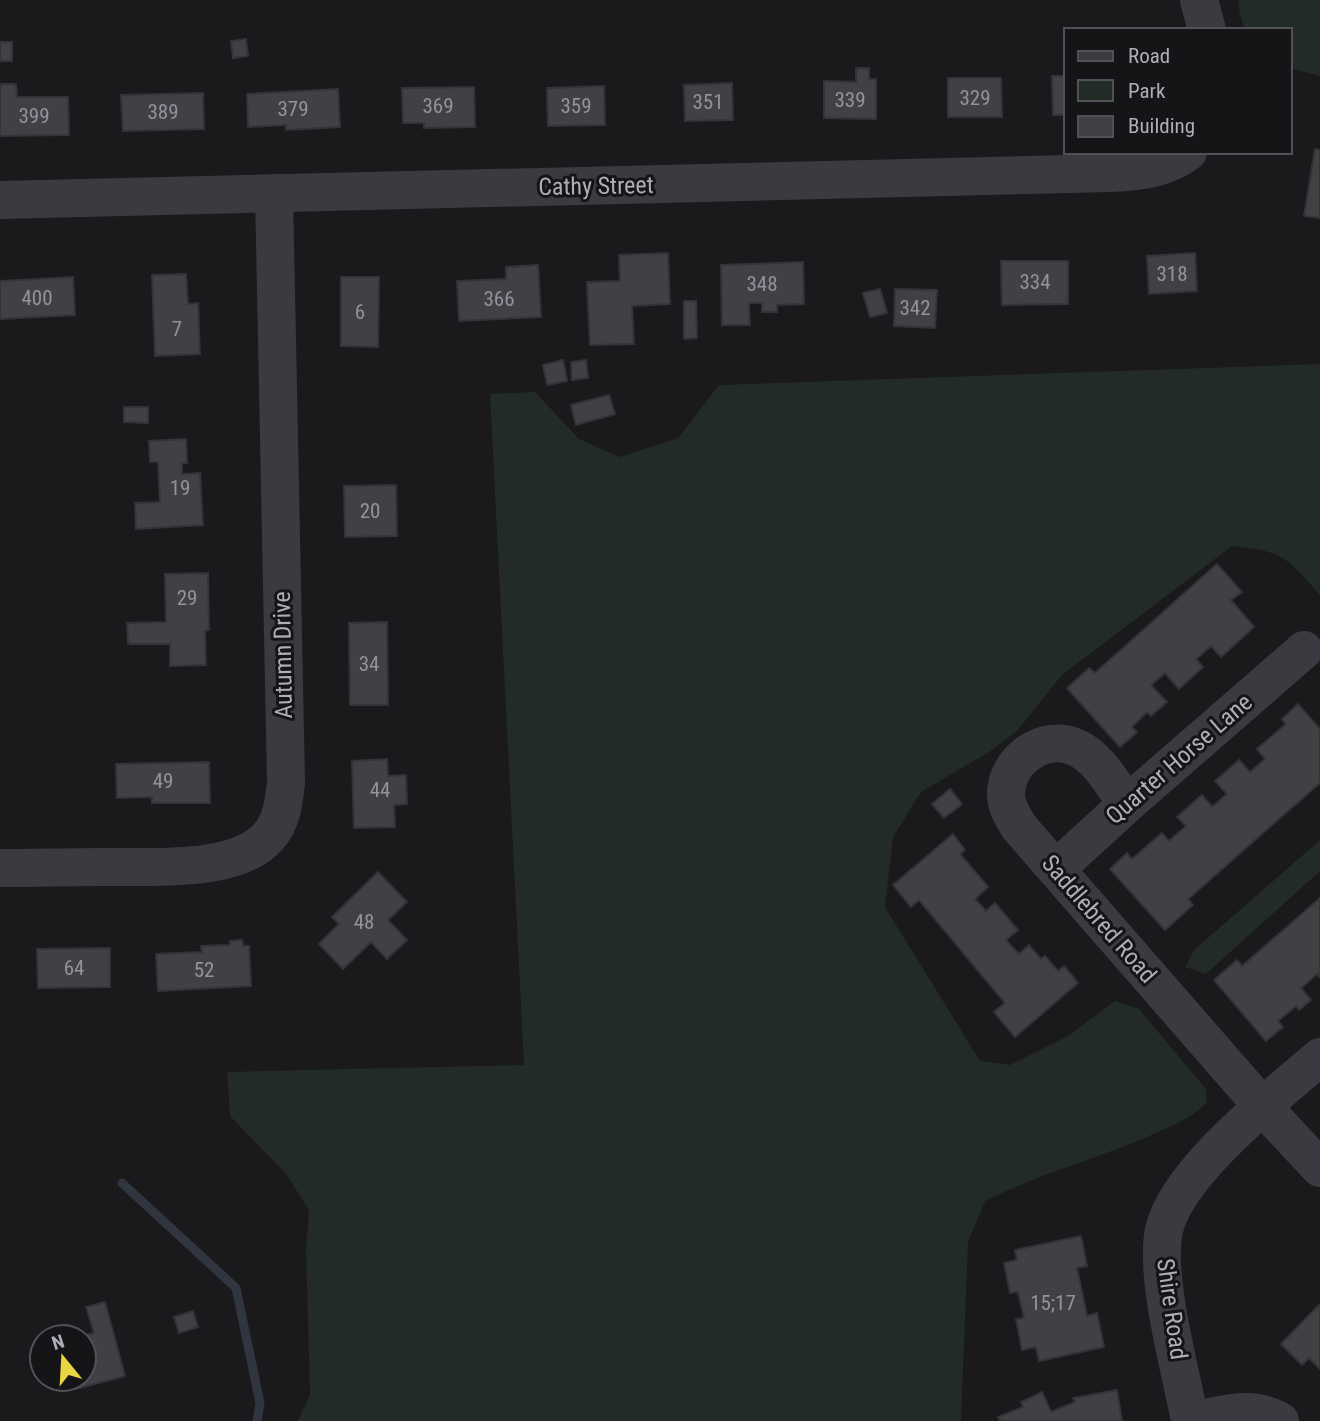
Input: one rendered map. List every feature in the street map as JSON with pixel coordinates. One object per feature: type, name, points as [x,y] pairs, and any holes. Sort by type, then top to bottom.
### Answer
[{"type":"street","points":[[1199,0],[1206,28]]},
{"type":"street","name":"Cathy Street","points":[[0,200],[1139,172],[1185,154]]},
{"type":"street","name":"Autumn Drive","points":[[0,868],[173,866],[214,862],[251,850],[268,838],[278,821],[286,782],[274,193]]},
{"type":"street","name":"Quarter Horse Lane","points":[[1056,869],[1304,650]]},
{"type":"street","name":"Saddlebred Road","points":[[1127,804],[1089,754],[1074,746],[1058,743],[1041,746],[1027,753],[1015,765],[1008,780],[1006,797],[1010,813],[1019,827],[1263,1107],[1320,1168]]},
{"type":"street","name":"Shire Road","points":[[1280,1421],[1258,1411],[1245,1410],[1191,1421],[1163,1269],[1164,1231],[1174,1203],[1200,1167],[1320,1057]]},
{"type":"green space","points":[[1238,0],[1320,0],[1320,76],[1292,69],[1292,28],[1244,28]]},
{"type":"green space","points":[[1320,364],[1320,595],[1300,572],[1283,558],[1263,551],[1232,546],[1062,675],[1017,731],[989,752],[921,792],[893,837],[885,907],[980,1061],[1010,1065],[1068,1036],[1115,1001],[1139,1009],[1206,1089],[1207,1102],[1179,1122],[985,1201],[968,1242],[961,1421],[298,1421],[310,1395],[306,1250],[309,1210],[286,1174],[230,1116],[227,1072],[524,1065],[490,394],[535,392],[579,439],[620,457],[678,438],[719,385]]},
{"type":"green space","points":[[1320,840],[1320,871],[1206,974],[1185,967],[1194,950]]},
{"type":"building","points":[[246,39],[248,56],[233,58],[231,41]]},
{"type":"building","points":[[0,42],[12,42],[12,61],[0,61]]},
{"type":"building","points":[[856,68],[869,68],[869,79],[876,79],[876,119],[824,118],[824,81],[856,82]]},
{"type":"building","points":[[1052,76],[1064,76],[1064,115],[1053,115]]},
{"type":"building","points":[[948,78],[1001,78],[1002,117],[948,117]]},
{"type":"building","points":[[732,83],[733,120],[685,121],[684,85]]},
{"type":"building","points":[[0,84],[16,84],[17,97],[68,97],[69,135],[0,136]]},
{"type":"building","points":[[604,86],[605,125],[548,126],[547,88]]},
{"type":"building","points":[[474,87],[475,127],[424,128],[424,123],[403,123],[402,88]]},
{"type":"building","points":[[338,89],[340,127],[286,130],[286,125],[248,127],[247,94]]},
{"type":"building","points":[[203,93],[204,129],[123,131],[121,95]]},
{"type":"building","points":[[1315,149],[1320,150],[1320,218],[1304,216]]},
{"type":"building","points":[[668,253],[670,304],[632,306],[634,344],[590,345],[587,282],[620,281],[619,255]]},
{"type":"building","points":[[1195,253],[1197,291],[1149,294],[1147,256]]},
{"type":"building","points":[[1001,261],[1068,261],[1068,304],[1002,305]]},
{"type":"building","points":[[803,262],[804,304],[777,305],[777,312],[762,312],[762,303],[749,303],[750,325],[722,325],[721,265]]},
{"type":"building","points":[[538,265],[541,317],[459,321],[457,281],[506,279],[506,267]]},
{"type":"building","points":[[186,274],[188,304],[198,303],[200,354],[155,356],[152,275]]},
{"type":"building","points":[[73,277],[75,315],[0,319],[0,281]]},
{"type":"building","points":[[341,277],[379,277],[378,347],[341,346]]},
{"type":"building","points":[[880,289],[887,313],[870,317],[863,293]]},
{"type":"building","points":[[895,289],[937,290],[935,328],[894,326]]},
{"type":"building","points":[[684,301],[696,301],[697,338],[684,339]]},
{"type":"building","points":[[563,360],[567,381],[547,385],[543,365]]},
{"type":"building","points":[[586,360],[588,378],[572,380],[571,362]]},
{"type":"building","points":[[609,395],[615,414],[576,425],[571,405]]},
{"type":"building","points":[[124,407],[148,407],[148,423],[124,422]]},
{"type":"building","points":[[186,439],[187,463],[182,463],[182,474],[200,473],[203,525],[136,529],[135,503],[160,502],[158,462],[150,462],[149,441]]},
{"type":"building","points":[[396,485],[397,536],[345,537],[344,486]]},
{"type":"building","points":[[1217,564],[1242,592],[1231,600],[1254,627],[1221,657],[1211,646],[1196,659],[1203,667],[1179,689],[1165,673],[1151,685],[1167,702],[1151,716],[1147,712],[1132,727],[1137,732],[1120,747],[1067,688],[1089,668],[1095,673]]},
{"type":"building","points":[[208,573],[209,630],[205,631],[206,665],[170,666],[170,644],[128,644],[127,623],[166,622],[165,574]]},
{"type":"building","points":[[387,622],[388,705],[350,705],[349,623]]},
{"type":"building","points":[[1298,704],[1320,729],[1320,783],[1188,899],[1193,905],[1165,930],[1110,869],[1127,853],[1132,859],[1162,833],[1169,841],[1186,826],[1177,817],[1202,795],[1212,807],[1227,794],[1215,781],[1239,760],[1250,772],[1265,759],[1257,749],[1286,724],[1282,719]]},
{"type":"building","points":[[387,759],[388,776],[406,775],[407,804],[394,805],[395,827],[354,828],[352,761]]},
{"type":"building","points":[[209,762],[210,803],[152,803],[152,797],[117,798],[116,764]]},
{"type":"building","points":[[950,789],[962,804],[944,818],[932,804]]},
{"type":"building","points":[[953,834],[965,850],[960,854],[988,887],[975,899],[986,911],[995,903],[1018,930],[1006,940],[1019,954],[1029,945],[1041,959],[1045,956],[1058,971],[1064,966],[1078,983],[1015,1037],[994,1012],[1005,1003],[919,900],[911,907],[893,885]]},
{"type":"building","points":[[378,872],[407,902],[388,920],[407,940],[387,959],[371,942],[343,969],[319,944],[339,924],[332,917]]},
{"type":"building","points":[[1320,898],[1320,977],[1317,974],[1301,988],[1311,1000],[1299,1010],[1296,1006],[1278,1021],[1283,1027],[1266,1041],[1214,980],[1237,960],[1242,966]]},
{"type":"building","points":[[242,940],[243,946],[249,946],[251,986],[158,991],[156,954],[202,952],[201,946],[230,945],[230,941]]},
{"type":"building","points":[[110,948],[110,987],[38,988],[37,949]]},
{"type":"building","points":[[1081,1236],[1087,1266],[1077,1268],[1087,1316],[1097,1313],[1104,1347],[1039,1361],[1036,1347],[1022,1350],[1016,1319],[1024,1318],[1018,1292],[1010,1293],[1004,1263],[1017,1260],[1015,1250]]},
{"type":"building","points":[[105,1302],[125,1376],[98,1383],[98,1323],[91,1323],[86,1307]]},
{"type":"building","points":[[1320,1304],[1320,1369],[1309,1358],[1302,1365],[1281,1344]]},
{"type":"building","points":[[193,1311],[198,1327],[179,1333],[174,1317]]},
{"type":"building","points":[[1117,1390],[1122,1421],[1000,1421],[998,1417],[1023,1407],[1021,1402],[1042,1392],[1051,1412],[1075,1402],[1073,1398]]},
{"type":"waterway","points":[[122,1183],[236,1288],[260,1403],[257,1421]]}]
